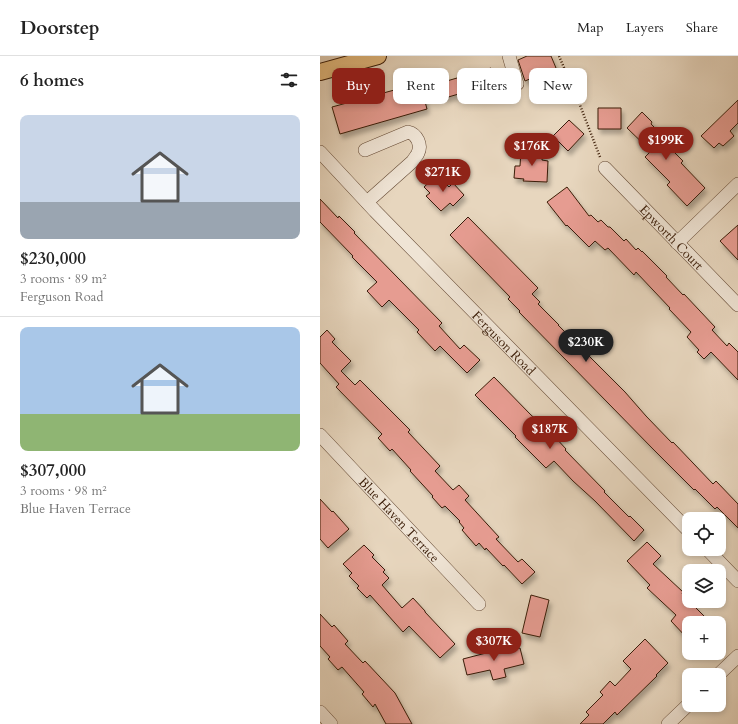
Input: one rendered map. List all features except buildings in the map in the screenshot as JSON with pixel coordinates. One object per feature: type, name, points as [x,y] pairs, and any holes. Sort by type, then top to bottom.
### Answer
[{"type":"main road","points":[[320,72],[368,57]]},
{"type":"street","points":[[509,56],[513,68]]},
{"type":"street","points":[[365,150],[408,132],[412,133],[416,137],[420,147],[418,153],[412,161],[367,202]]},
{"type":"street","name":"Ferguson Road","points":[[320,152],[367,202],[682,524]]},
{"type":"street","name":"Epworth Court","points":[[605,168],[738,305]]},
{"type":"street","points":[[678,243],[738,184]]},
{"type":"street","name":"Blue Haven Terrace","points":[[320,436],[479,604]]},
{"type":"street","points":[[714,556],[738,581]]},
{"type":"street","points":[[725,668],[738,656]]},
{"type":"street","points":[[668,724],[682,711]]},
{"type":"street","points":[[320,712],[331,724]]},
{"type":"path","points":[[559,56],[605,168]]}]
